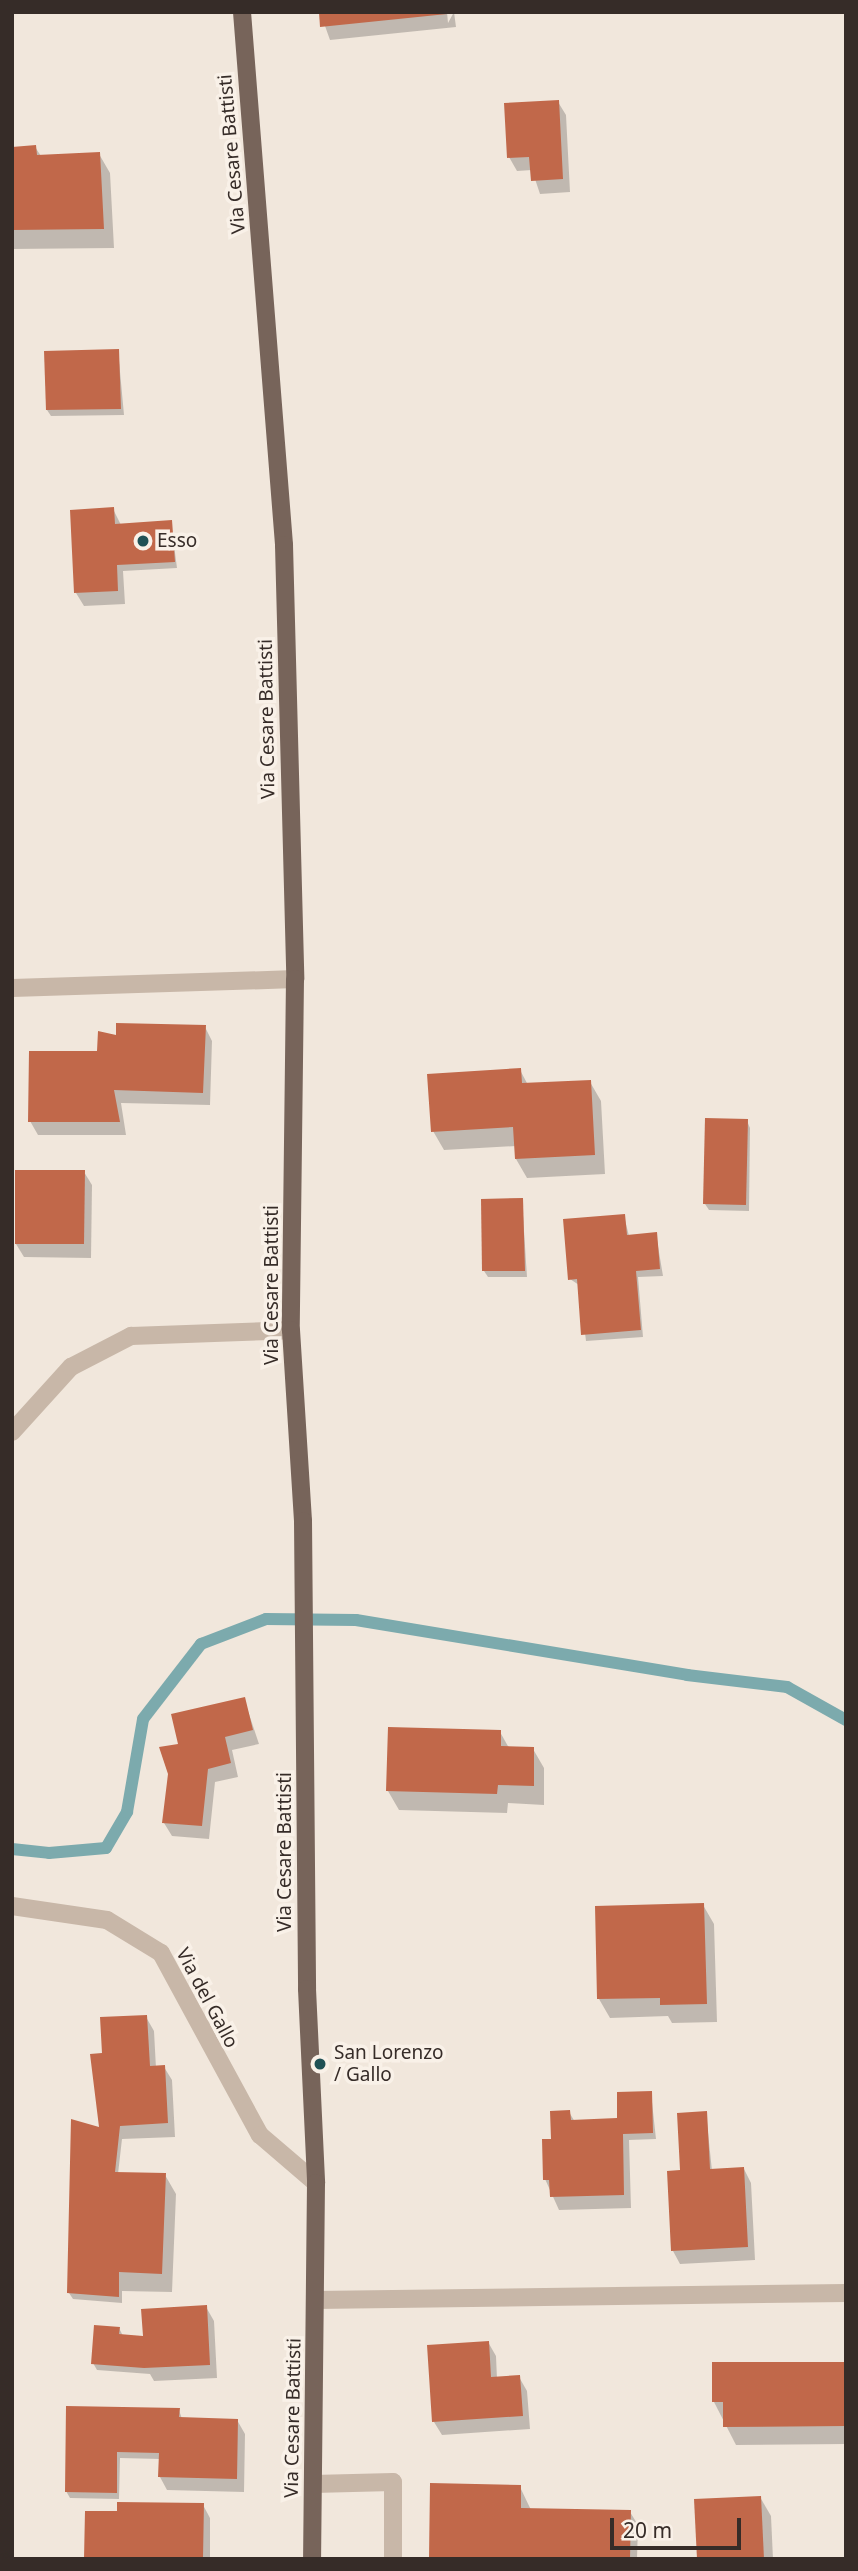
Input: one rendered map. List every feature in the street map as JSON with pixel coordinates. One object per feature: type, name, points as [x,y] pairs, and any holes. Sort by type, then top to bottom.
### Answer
[{"type":"main road","name":"Via Cesare Battisti","points":[[242,12],[284,545],[295,979],[291,1330],[304,1602],[307,1989],[316,2183],[313,2559]]},
{"type":"street","points":[[12,988],[295,979]]},
{"type":"street","points":[[12,1432],[72,1367],[131,1336],[291,1330]]},
{"type":"street","name":"Via del Gallo","points":[[12,1906],[107,1920],[161,1953],[260,2135],[316,2183]]},
{"type":"street","points":[[315,2300],[846,2293]]},
{"type":"street","points":[[313,2483],[393,2482],[393,2559]]},
{"type":"building","points":[[319,12],[447,12],[447,14],[320,27]]},
{"type":"building","points":[[559,100],[563,179],[531,181],[529,157],[507,158],[504,103]]},
{"type":"building","points":[[36,145],[37,155],[100,152],[104,229],[12,230],[12,147]]},
{"type":"building","points":[[119,349],[121,409],[46,410],[44,351]]},
{"type":"building","points":[[114,507],[115,524],[172,520],[175,562],[117,565],[118,591],[74,593],[70,510]]},
{"type":"building","points":[[116,1023],[206,1025],[203,1093],[114,1090],[120,1122],[28,1122],[29,1051],[97,1051],[98,1031],[116,1035]]},
{"type":"building","points":[[521,1068],[522,1083],[591,1080],[595,1155],[515,1159],[513,1127],[431,1132],[427,1074]]},
{"type":"building","points":[[705,1118],[748,1119],[746,1205],[703,1204]]},
{"type":"building","points":[[15,1170],[85,1170],[84,1244],[15,1244]]},
{"type":"building","points":[[523,1198],[525,1271],[482,1271],[481,1199]]},
{"type":"building","points":[[625,1214],[627,1235],[657,1232],[660,1269],[636,1271],[641,1330],[581,1335],[577,1279],[568,1280],[563,1219]]},
{"type":"building","points":[[245,1697],[253,1730],[225,1737],[231,1763],[208,1769],[202,1826],[162,1823],[168,1774],[159,1747],[178,1744],[171,1714]]},
{"type":"building","points":[[388,1727],[501,1730],[501,1746],[534,1747],[534,1786],[498,1785],[497,1794],[386,1791]]},
{"type":"building","points":[[704,1903],[707,2004],[660,2005],[660,1998],[597,1999],[595,1906]]},
{"type":"building","points":[[147,2015],[150,2066],[165,2065],[168,2123],[120,2126],[115,2172],[166,2173],[162,2274],[119,2272],[119,2297],[67,2293],[71,2119],[99,2127],[90,2054],[102,2053],[100,2017]]},
{"type":"building","points":[[652,2091],[653,2133],[623,2134],[624,2195],[550,2197],[549,2180],[543,2180],[542,2139],[551,2139],[550,2111],[570,2110],[571,2120],[617,2118],[617,2092]]},
{"type":"building","points":[[707,2111],[710,2169],[744,2167],[748,2247],[671,2251],[667,2171],[680,2170],[677,2113]]},
{"type":"building","points":[[207,2305],[210,2365],[144,2368],[91,2364],[94,2325],[120,2327],[119,2334],[143,2336],[141,2309]]},
{"type":"building","points":[[489,2341],[491,2377],[520,2375],[523,2416],[432,2422],[427,2345]]},
{"type":"building","points":[[712,2362],[846,2362],[846,2426],[723,2427],[723,2402],[712,2402]]},
{"type":"building","points":[[66,2406],[180,2408],[179,2417],[238,2419],[237,2479],[158,2477],[159,2453],[117,2452],[117,2493],[65,2492]]},
{"type":"building","points":[[430,2483],[521,2485],[521,2508],[631,2510],[630,2559],[429,2559]]},
{"type":"building","points":[[761,2496],[764,2559],[697,2559],[694,2499]]},
{"type":"building","points":[[117,2502],[204,2503],[203,2558],[84,2559],[85,2511],[117,2511]]},
{"type":"waterway","points":[[12,1849],[49,1853],[106,1848],[127,1812],[143,1719],[201,1644],[266,1619],[356,1620],[687,1675],[787,1687],[846,1720]]},
{"type":"place","name":"Esso","points":[[143,541]]},
{"type":"place","name":"San Lorenzo / Gallo","points":[[320,2064]]}]
